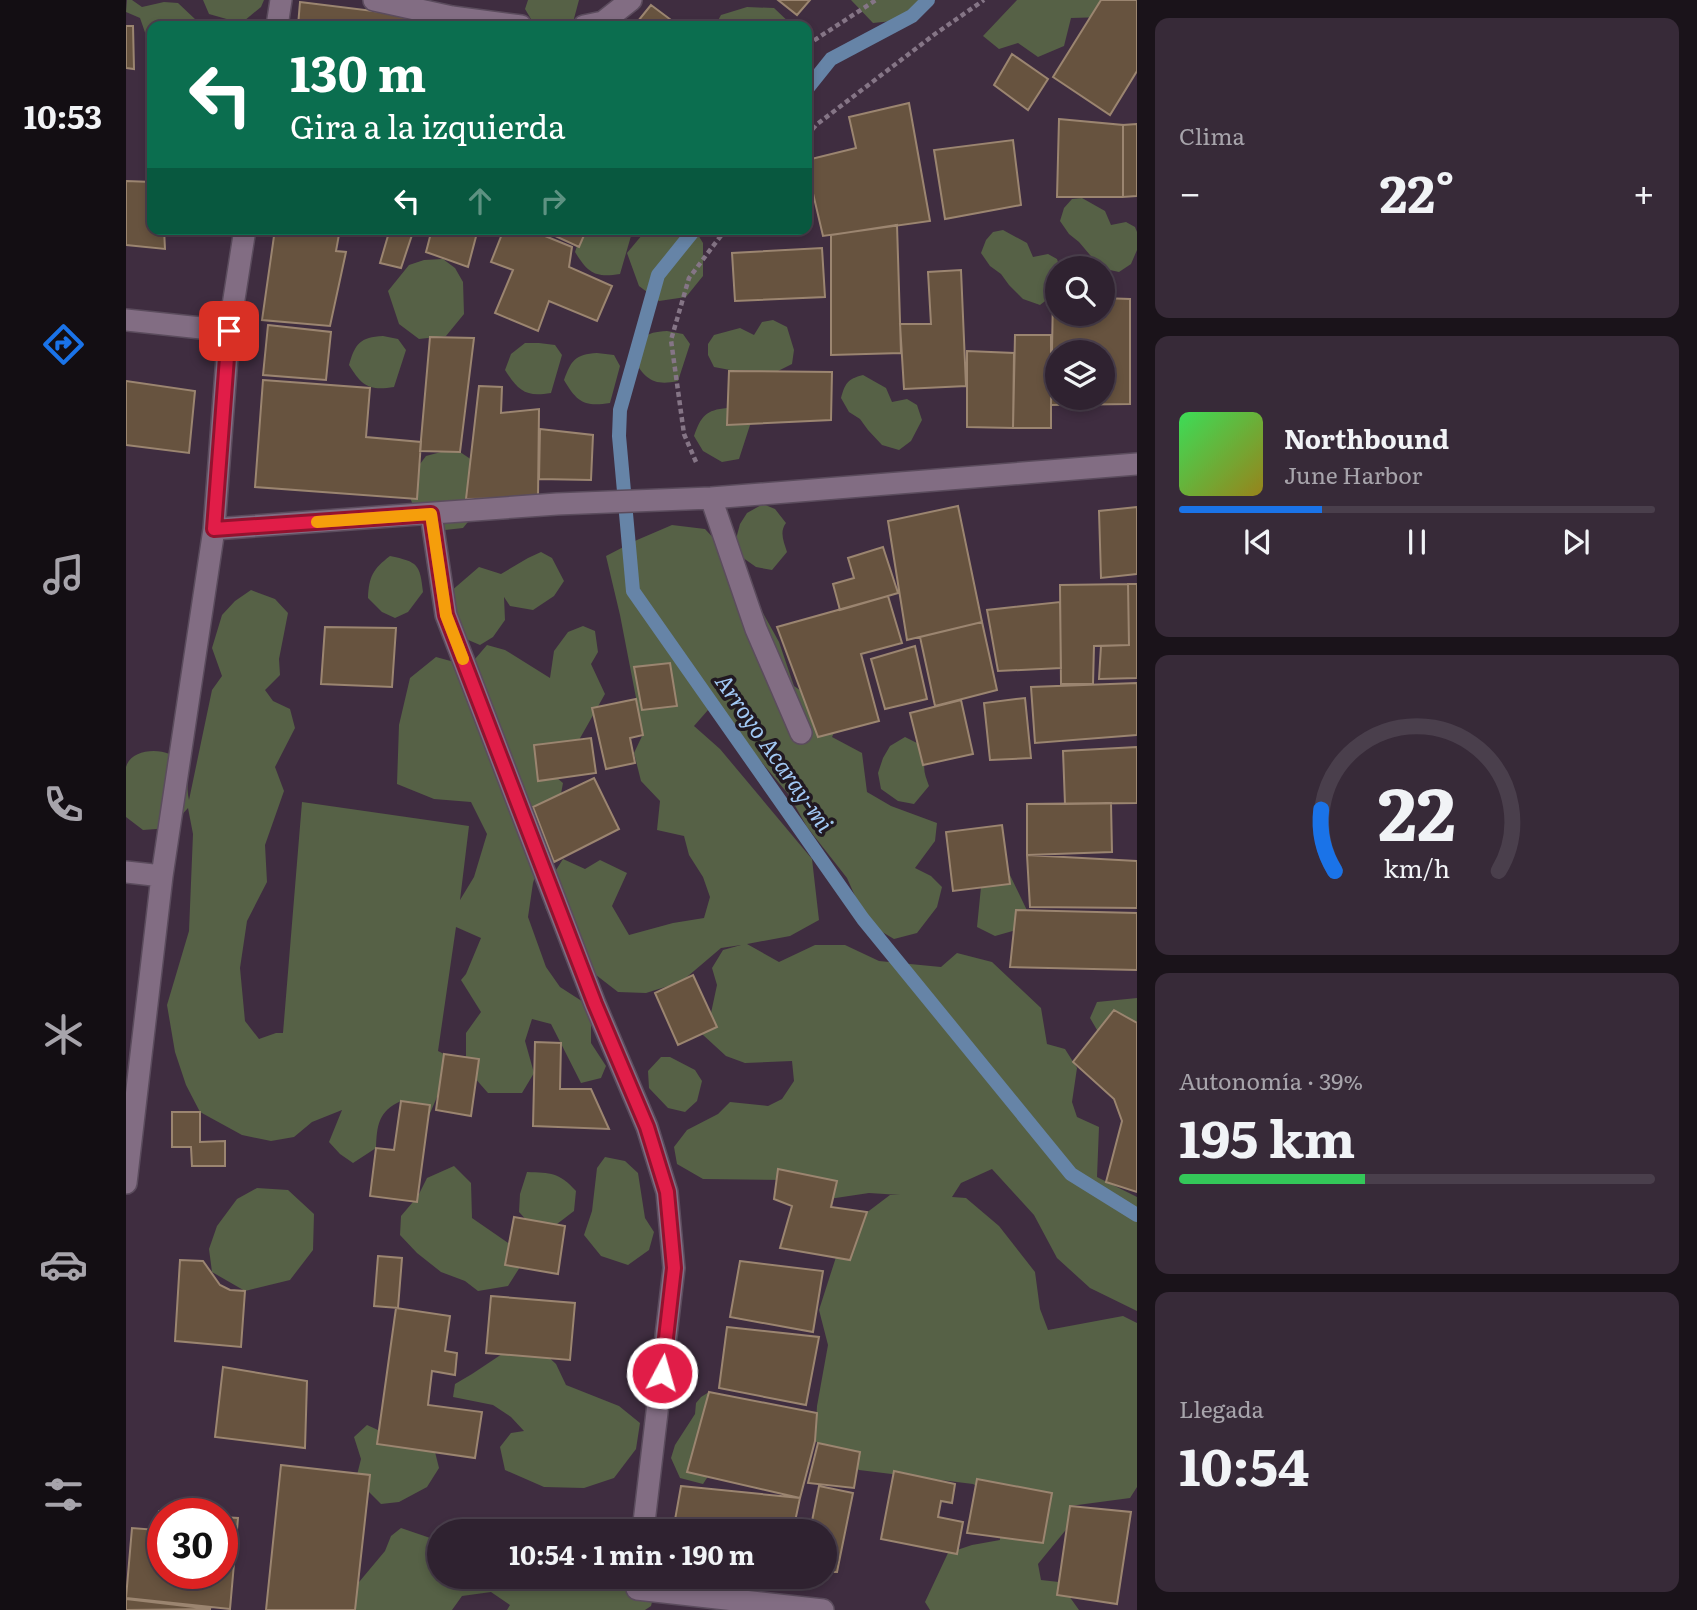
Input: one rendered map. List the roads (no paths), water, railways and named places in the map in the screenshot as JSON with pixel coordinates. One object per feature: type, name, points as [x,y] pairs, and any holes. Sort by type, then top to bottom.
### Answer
[{"type":"street","points":[[278,21],[281,0]]},
{"type":"street","points":[[374,0],[483,21]]},
{"type":"street","points":[[604,21],[631,0]]},
{"type":"street","points":[[126,1183],[162,876],[214,529],[229,331],[244,235]]},
{"type":"street","points":[[126,320],[229,331]]},
{"type":"street","points":[[214,529],[557,504],[711,498],[1137,464]]},
{"type":"street","points":[[711,498],[756,629],[801,733]]},
{"type":"street","points":[[431,514],[446,615],[595,1004],[647,1127],[667,1192],[674,1268],[644,1519]]},
{"type":"street","points":[[126,872],[162,876]]},
{"type":"street","points":[[636,1592],[823,1610]]},
{"type":"waterway","name":"Arroyo Acaray-mi","points":[[812,83],[831,59],[912,16],[928,0]]},
{"type":"waterway","name":"Arroyo Acaray-mi","points":[[690,235],[658,275],[620,410],[619,436],[633,591],[863,919],[1071,1174],[1137,1215]]}]
